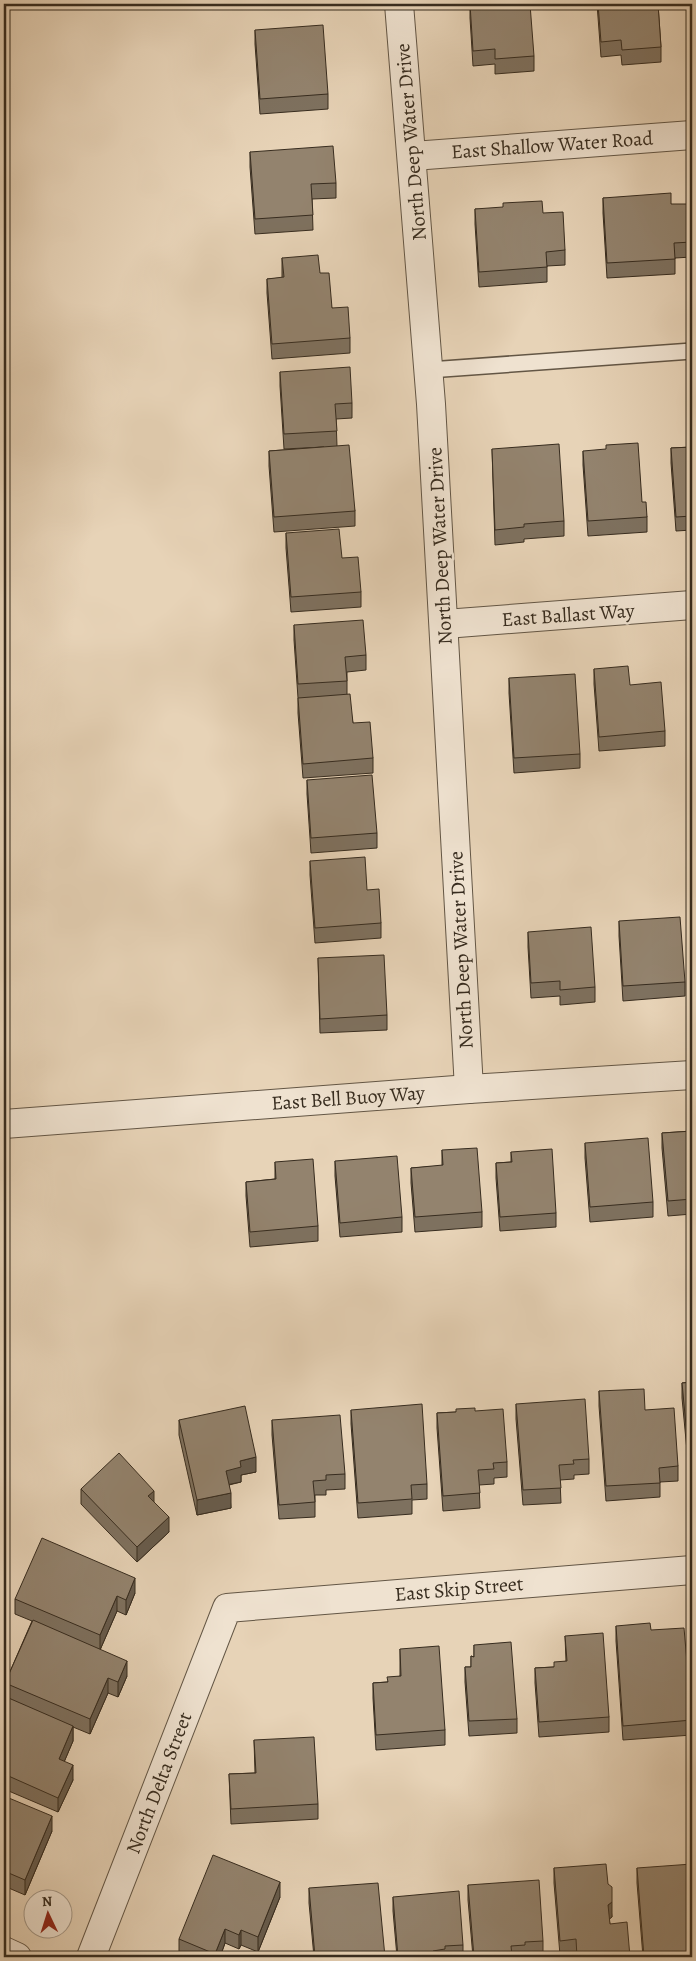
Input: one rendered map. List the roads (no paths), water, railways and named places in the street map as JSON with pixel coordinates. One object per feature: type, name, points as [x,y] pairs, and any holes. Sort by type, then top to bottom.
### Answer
[{"type":"street","name":"North Deep Water Drive","points":[[399,4],[413,156],[428,370],[444,624],[469,1089]]},
{"type":"street","name":"East Shallow Water Road","points":[[413,156],[692,135]]},
{"type":"street","name":"East Ballast Way","points":[[444,624],[692,605]]},
{"type":"street","name":"East Bell Buoy Way","points":[[4,1124],[469,1089],[692,1075]]},
{"type":"street","name":"East Skip Street","points":[[227,1608],[692,1570]]},
{"type":"street","name":"North Delta Street","points":[[91,1957],[227,1608]]},
{"type":"street","points":[[4,1951],[17,1957]]},
{"type":"lane","points":[[428,370],[692,351]]}]
